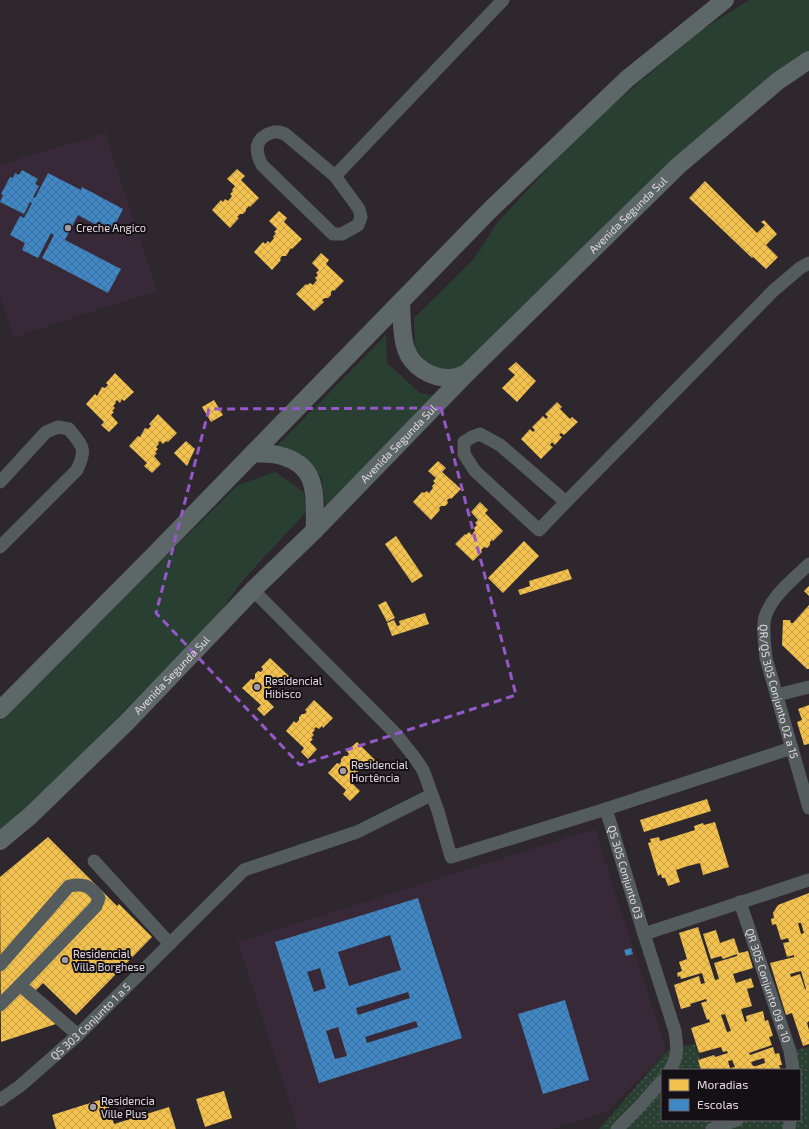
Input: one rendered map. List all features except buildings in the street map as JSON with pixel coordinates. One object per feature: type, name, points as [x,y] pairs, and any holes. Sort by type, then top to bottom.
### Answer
[{"type":"main road","points":[[0,710],[401,303],[490,210],[628,79],[725,0]]},
{"type":"main road","name":"Avenida Segunda Sul","points":[[0,841],[30,816],[127,722],[253,590],[315,530],[468,373],[678,166],[778,81],[809,60]]},
{"type":"main road","points":[[401,303],[403,334],[406,350],[413,364],[430,374],[451,378],[468,373]]},
{"type":"main road","points":[[253,454],[277,454],[293,460],[307,470],[313,484],[315,530]]},
{"type":"street","points":[[335,176],[502,0]]},
{"type":"street","points":[[279,132],[285,134],[335,176],[359,209],[361,217],[358,226],[342,234],[333,234],[262,165],[257,154],[259,141],[268,133],[279,132]]},
{"type":"street","points":[[566,502],[500,444],[480,434],[464,442],[464,454],[475,471],[539,530],[773,291],[800,268],[809,263]]},
{"type":"street","points":[[0,482],[46,432],[58,427],[69,429],[81,444],[83,456],[77,470],[0,547]]},
{"type":"street","name":"QR/QS 305 Conjunto 02 a 15","points":[[809,564],[774,599],[765,618],[764,640],[766,658],[809,808]]},
{"type":"street","points":[[253,590],[396,734],[415,758],[423,770],[438,811],[451,857],[606,809],[792,748]]},
{"type":"street","points":[[777,695],[809,687]]},
{"type":"street","name":"QS 303 Conjunto 1 a 5","points":[[0,1100],[20,1086],[78,1035],[244,870],[357,832],[431,795]]},
{"type":"street","name":"QS 305 Conjunto 03","points":[[606,809],[675,1031],[677,1058],[671,1069]]},
{"type":"street","points":[[94,861],[170,944]]},
{"type":"street","points":[[644,934],[664,929],[740,902],[809,880]]},
{"type":"street","points":[[0,965],[69,886],[79,884],[88,886],[95,892],[99,898],[96,906],[0,1004]]},
{"type":"street","name":"QR 305 Conjunto 09 e 10","points":[[740,902],[790,1051],[793,1069]]},
{"type":"street","points":[[20,985],[78,1035]]},
{"type":"street","points":[[617,1129],[640,1107],[661,1082]]},
{"type":"street","points":[[712,1129],[734,1121]]},
{"type":"highlighted area","points":[[441,408],[516,695],[300,765],[156,613],[209,409]]},
{"type":"shaded area","name":"Creche Angico","points":[[105,133],[157,291],[13,338],[0,295],[0,165]]},
{"type":"shaded area","points":[[595,829],[666,1050],[608,1111],[552,1129],[298,1129],[238,942]]},
{"type":"green space","points":[[749,0],[809,0],[809,52],[467,366],[446,372],[429,366],[415,348],[414,318],[474,259],[497,223],[587,126],[702,30]]},
{"type":"green space","points":[[386,335],[387,363],[420,393],[440,397],[326,507],[321,476],[300,457],[275,448]]},
{"type":"green space","points":[[275,472],[304,493],[306,512],[243,580],[215,619],[32,804],[0,829],[0,721],[238,485]]},
{"type":"green space","points":[[695,1044],[704,1069],[661,1069],[661,1121],[801,1121],[801,1069],[797,1069],[796,1050],[809,1047],[809,1129],[599,1129],[668,1050]]},
{"type":"place","name":"Creche Angico","points":[[68,228]]},
{"type":"place","name":"Residencial Hibisco","points":[[257,687]]},
{"type":"place","name":"Residencial Hortência","points":[[343,771]]},
{"type":"place","name":"Residencial Villa Borghese","points":[[65,960]]},
{"type":"place","name":"Residencia Ville Plus","points":[[93,1107]]}]
